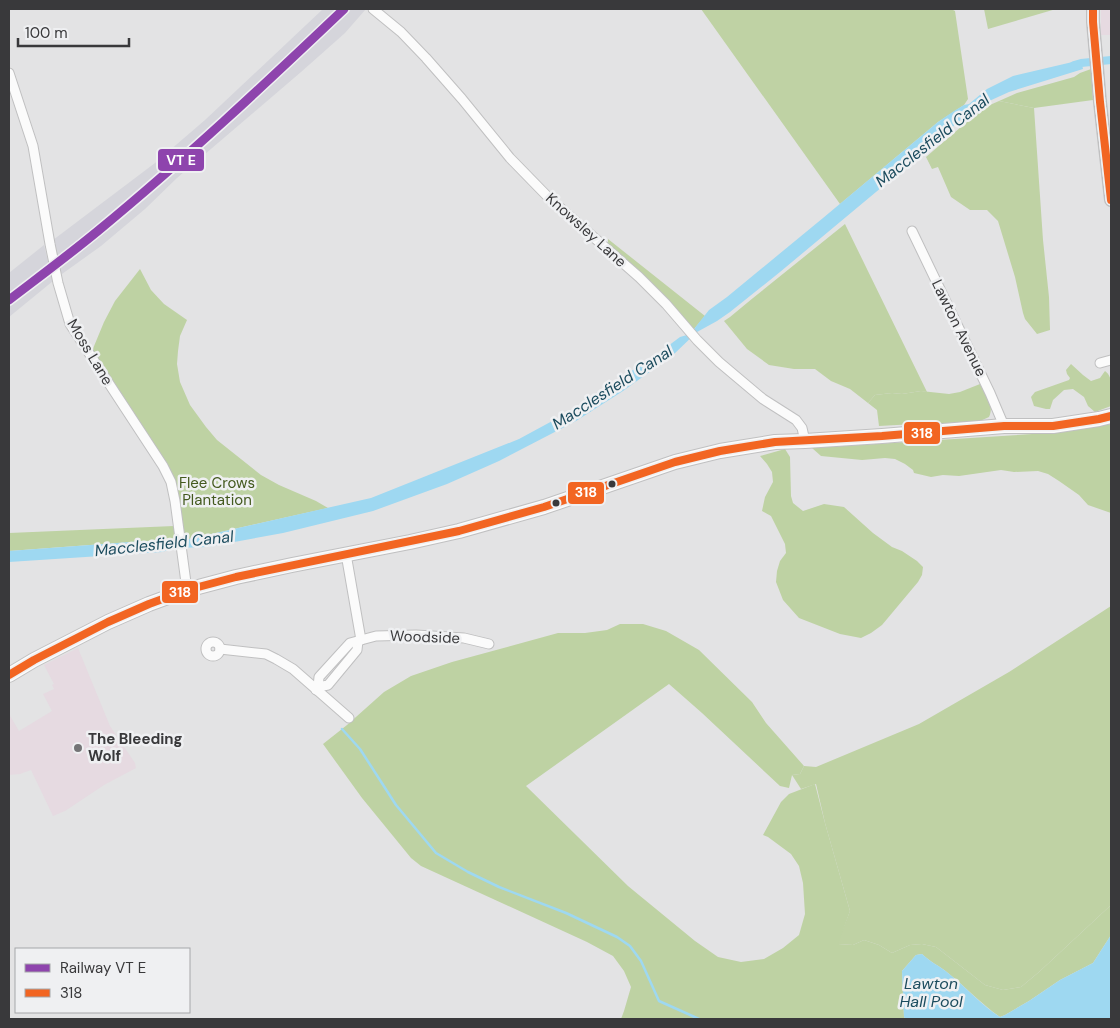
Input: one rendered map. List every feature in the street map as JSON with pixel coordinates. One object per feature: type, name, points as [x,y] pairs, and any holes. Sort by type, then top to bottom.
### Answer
[{"type":"highway","points":[[9,674],[108,622],[187,590],[236,576],[459,531],[544,508],[675,462],[720,451],[775,442],[806,442],[1004,426],[1053,426],[1111,416]]},
{"type":"main road","points":[[1094,9],[1093,22],[1111,200]]},
{"type":"street","name":"Knowsley Lane","points":[[373,9],[401,32],[426,58],[462,98],[510,158],[549,198],[666,304],[719,362],[762,399],[796,420],[802,428],[806,442]]},
{"type":"street","name":"Moss Lane","points":[[9,73],[33,146],[50,244],[70,324],[163,466],[171,482],[187,590]]},
{"type":"street","name":"Lawton Avenue","points":[[912,231],[1004,426]]},
{"type":"street","points":[[1100,363],[1111,360]]},
{"type":"street","points":[[317,689],[319,677],[350,643],[359,640],[346,554]]},
{"type":"street","name":"Woodside","points":[[359,640],[376,636],[416,635],[464,638],[489,644]]},
{"type":"street","points":[[220,649],[266,654],[276,659],[293,669],[349,718]]},
{"type":"shaded area","points":[[323,9],[366,9],[345,33],[177,178],[145,209],[101,246],[62,274],[58,267],[53,240],[155,163],[205,120]]},
{"type":"shaded area","points":[[1101,9],[1111,9],[1111,35],[1101,35]]},
{"type":"shaded area","points":[[44,245],[53,281],[9,317],[9,273]]},
{"type":"shaded area","points":[[78,648],[110,726],[135,763],[136,768],[104,785],[65,811],[53,816],[31,770],[9,775],[9,714],[19,731],[52,711],[43,694],[54,689],[52,685],[54,684],[44,665]]},
{"type":"green space","points":[[701,9],[951,9],[955,11],[968,99],[964,105],[938,122],[840,204]]},
{"type":"green space","points":[[984,9],[1056,9],[988,29]]},
{"type":"green space","points":[[1091,69],[1093,100],[1034,108],[999,101],[1017,93],[1074,77]]},
{"type":"green space","points":[[999,101],[1034,108],[1050,330],[1037,334],[1025,319],[1015,277],[998,221],[987,210],[970,210],[951,197],[938,167],[932,169],[926,157],[983,108]]},
{"type":"green space","points":[[845,224],[927,392],[875,395],[868,403],[850,389],[831,381],[815,369],[794,369],[769,365],[747,349],[724,321]]},
{"type":"green space","points":[[608,239],[705,316],[694,329],[659,291],[608,245]]},
{"type":"green space","name":"Flee Crows Plantation","points":[[140,269],[151,290],[164,304],[187,320],[180,336],[178,351],[177,364],[180,382],[190,405],[206,427],[217,440],[261,475],[328,508],[185,540],[175,485],[92,351],[115,301]]},
{"type":"green space","points":[[1071,364],[1091,381],[1100,378],[1105,371],[1108,374],[1112,387],[1111,406],[1095,412],[1088,406],[1084,397],[1073,389],[1064,390],[1053,400],[1050,409],[1034,406],[1031,397],[1035,392],[1069,380],[1070,378],[1066,370]]},
{"type":"green space","points":[[980,384],[989,400],[991,413],[989,417],[978,422],[879,426],[877,410],[868,403],[875,395],[921,391],[949,394]]},
{"type":"green space","points":[[1111,424],[1111,513],[1088,505],[1079,495],[1059,481],[1048,474],[1038,471],[1014,472],[1001,470],[959,476],[943,475],[931,477],[914,473],[905,464],[895,459],[862,460],[821,456],[812,448],[1064,432]]},
{"type":"green space","points":[[785,449],[790,457],[791,496],[793,503],[803,511],[824,504],[844,507],[873,533],[892,547],[917,561],[923,567],[922,575],[918,582],[882,625],[861,638],[840,634],[799,618],[783,600],[776,582],[780,561],[786,553],[785,544],[771,516],[762,511],[765,497],[773,482],[772,472],[760,456]]},
{"type":"green space","points":[[174,526],[177,541],[144,541],[9,551],[9,533]]},
{"type":"green space","points":[[1111,606],[1111,905],[1021,987],[1003,990],[985,985],[936,947],[922,944],[910,945],[892,953],[879,945],[864,940],[853,945],[837,944],[850,911],[816,784],[801,789],[792,775],[800,774],[804,766],[816,767],[919,724],[1009,672]]},
{"type":"green space","points":[[620,624],[643,624],[666,631],[699,650],[752,702],[766,723],[804,766],[800,774],[792,775],[789,788],[780,786],[669,684],[526,786],[628,886],[695,941],[718,957],[741,962],[764,959],[783,948],[799,935],[805,914],[803,883],[799,866],[791,854],[763,835],[781,802],[789,794],[815,784],[850,911],[838,944],[853,945],[864,940],[879,945],[892,953],[910,945],[922,944],[936,947],[985,985],[1003,990],[1021,987],[1111,905],[1111,935],[1093,963],[1060,980],[1029,1001],[1000,1017],[922,954],[916,955],[902,971],[904,1017],[906,1019],[621,1019],[631,987],[624,971],[613,956],[587,942],[421,866],[411,858],[362,798],[323,744],[384,692],[411,676],[452,662],[558,633],[585,633],[607,630]]},
{"type":"water","points":[[1081,60],[1083,69],[1009,92],[978,105],[780,272],[730,312],[697,332],[673,355],[623,391],[576,421],[499,461],[447,484],[373,511],[283,533],[207,547],[175,548],[162,552],[9,562],[9,551],[144,541],[185,540],[371,498],[519,439],[567,413],[656,355],[680,337],[687,335],[709,310],[938,122],[954,111],[969,104],[987,89],[1013,76]]},
{"type":"water","name":"Lawton Hall Pool","points":[[1111,935],[1111,1019],[906,1019],[904,1017],[902,971],[916,955],[922,954],[955,978],[986,1007],[1000,1017],[1029,1001],[1060,980],[1093,963]]},
{"type":"waterway","name":"Macclesfield Canal","points":[[1074,65],[1111,60]]},
{"type":"waterway","points":[[342,729],[360,749],[396,805],[436,853],[468,872],[499,887],[566,913],[617,937],[630,946],[641,961],[659,1001],[699,1019]]},
{"type":"transit line","points":[[9,300],[131,204],[254,94],[344,9]]},
{"type":"transit line","name":"318","points":[[1093,9],[1100,102],[1111,200]]},
{"type":"transit line","name":"318","points":[[9,675],[108,622],[187,590],[236,577],[459,531],[544,507],[675,462],[720,451],[775,442],[1004,426],[1053,426],[1111,416]]},
{"type":"place","name":"The Bleeding Wolf","points":[[78,748]]}]
